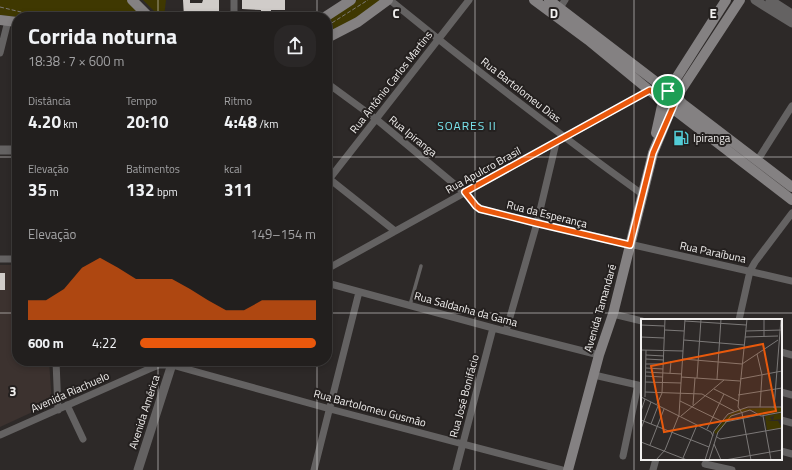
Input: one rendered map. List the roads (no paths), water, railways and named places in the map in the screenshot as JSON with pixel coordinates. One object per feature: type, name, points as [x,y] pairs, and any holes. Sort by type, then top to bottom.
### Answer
[{"type":"main road","points":[[132,0],[144,12]]},
{"type":"main road","points":[[332,12],[350,0]]},
{"type":"main road","points":[[332,35],[358,22],[389,0]]},
{"type":"main road","points":[[534,0],[588,40],[667,104],[792,200]]},
{"type":"main road","points":[[549,0],[562,4],[683,104],[792,187]]},
{"type":"main road","name":"Avenida Tamandaré","points":[[568,470],[594,375],[613,314],[653,153],[656,131],[667,104],[668,91],[726,0]]},
{"type":"main road","points":[[684,85],[740,0]]},
{"type":"main road","points":[[684,85],[686,76],[712,38],[711,34],[705,33]]},
{"type":"main road","name":"Avenida Tamandaré","points":[[667,104],[677,98],[684,85]]},
{"type":"street","points":[[234,0],[234,12]]},
{"type":"street","name":"Rua Bartolomeu Dias","points":[[389,0],[565,138],[642,194]]},
{"type":"street","name":"Rua Antônio Carlos Martins","points":[[332,173],[469,0]]},
{"type":"street","points":[[754,0],[792,23]]},
{"type":"street","points":[[770,0],[792,14]]},
{"type":"street","points":[[0,53],[8,21]]},
{"type":"street","name":"Rua Ipiranga","points":[[332,88],[376,119],[465,192]]},
{"type":"street","name":"Rua Apulcro Brasil","points":[[332,266],[650,90]]},
{"type":"street","points":[[757,161],[792,106]]},
{"type":"street","points":[[506,332],[556,143]]},
{"type":"street","points":[[0,150],[12,150]]},
{"type":"street","points":[[332,181],[395,231]]},
{"type":"street","name":"Rua da Esperança","points":[[465,192],[480,209],[630,245]]},
{"type":"street","points":[[739,319],[750,271],[755,262],[792,213]]},
{"type":"street","name":"Rua Paraíbuna","points":[[630,245],[792,281]]},
{"type":"street","points":[[0,259],[12,259]]},
{"type":"street","name":"Rua Saldanha da Gama","points":[[332,284],[506,332],[600,355]]},
{"type":"street","points":[[314,470],[359,292]]},
{"type":"street","points":[[613,314],[641,321]]},
{"type":"street","name":"Rua José Bonifácio","points":[[456,470],[493,328]]},
{"type":"street","points":[[782,352],[792,354]]},
{"type":"street","points":[[56,366],[58,410]]},
{"type":"street","name":"Avenida Riachuelo","points":[[0,435],[156,366]]},
{"type":"street","name":"Avenida América","points":[[138,470],[172,366]]},
{"type":"street","name":"Rua Bartolomeu Gusmão","points":[[183,366],[330,409],[562,470]]},
{"type":"street","points":[[594,375],[640,386],[623,456]]},
{"type":"street","points":[[782,392],[792,395]]},
{"type":"street","points":[[68,406],[83,439]]},
{"type":"street","points":[[782,420],[792,423]]},
{"type":"street","points":[[782,451],[792,454]]},
{"type":"street","points":[[653,470],[656,460]]},
{"type":"street","points":[[705,464],[732,470]]},
{"type":"lane","points":[[410,306],[422,266]]},
{"type":"place","name":"Ipiranga","points":[[681,138]]},
{"type":"district","name":"SOARES II","points":[[467,126]]}]
